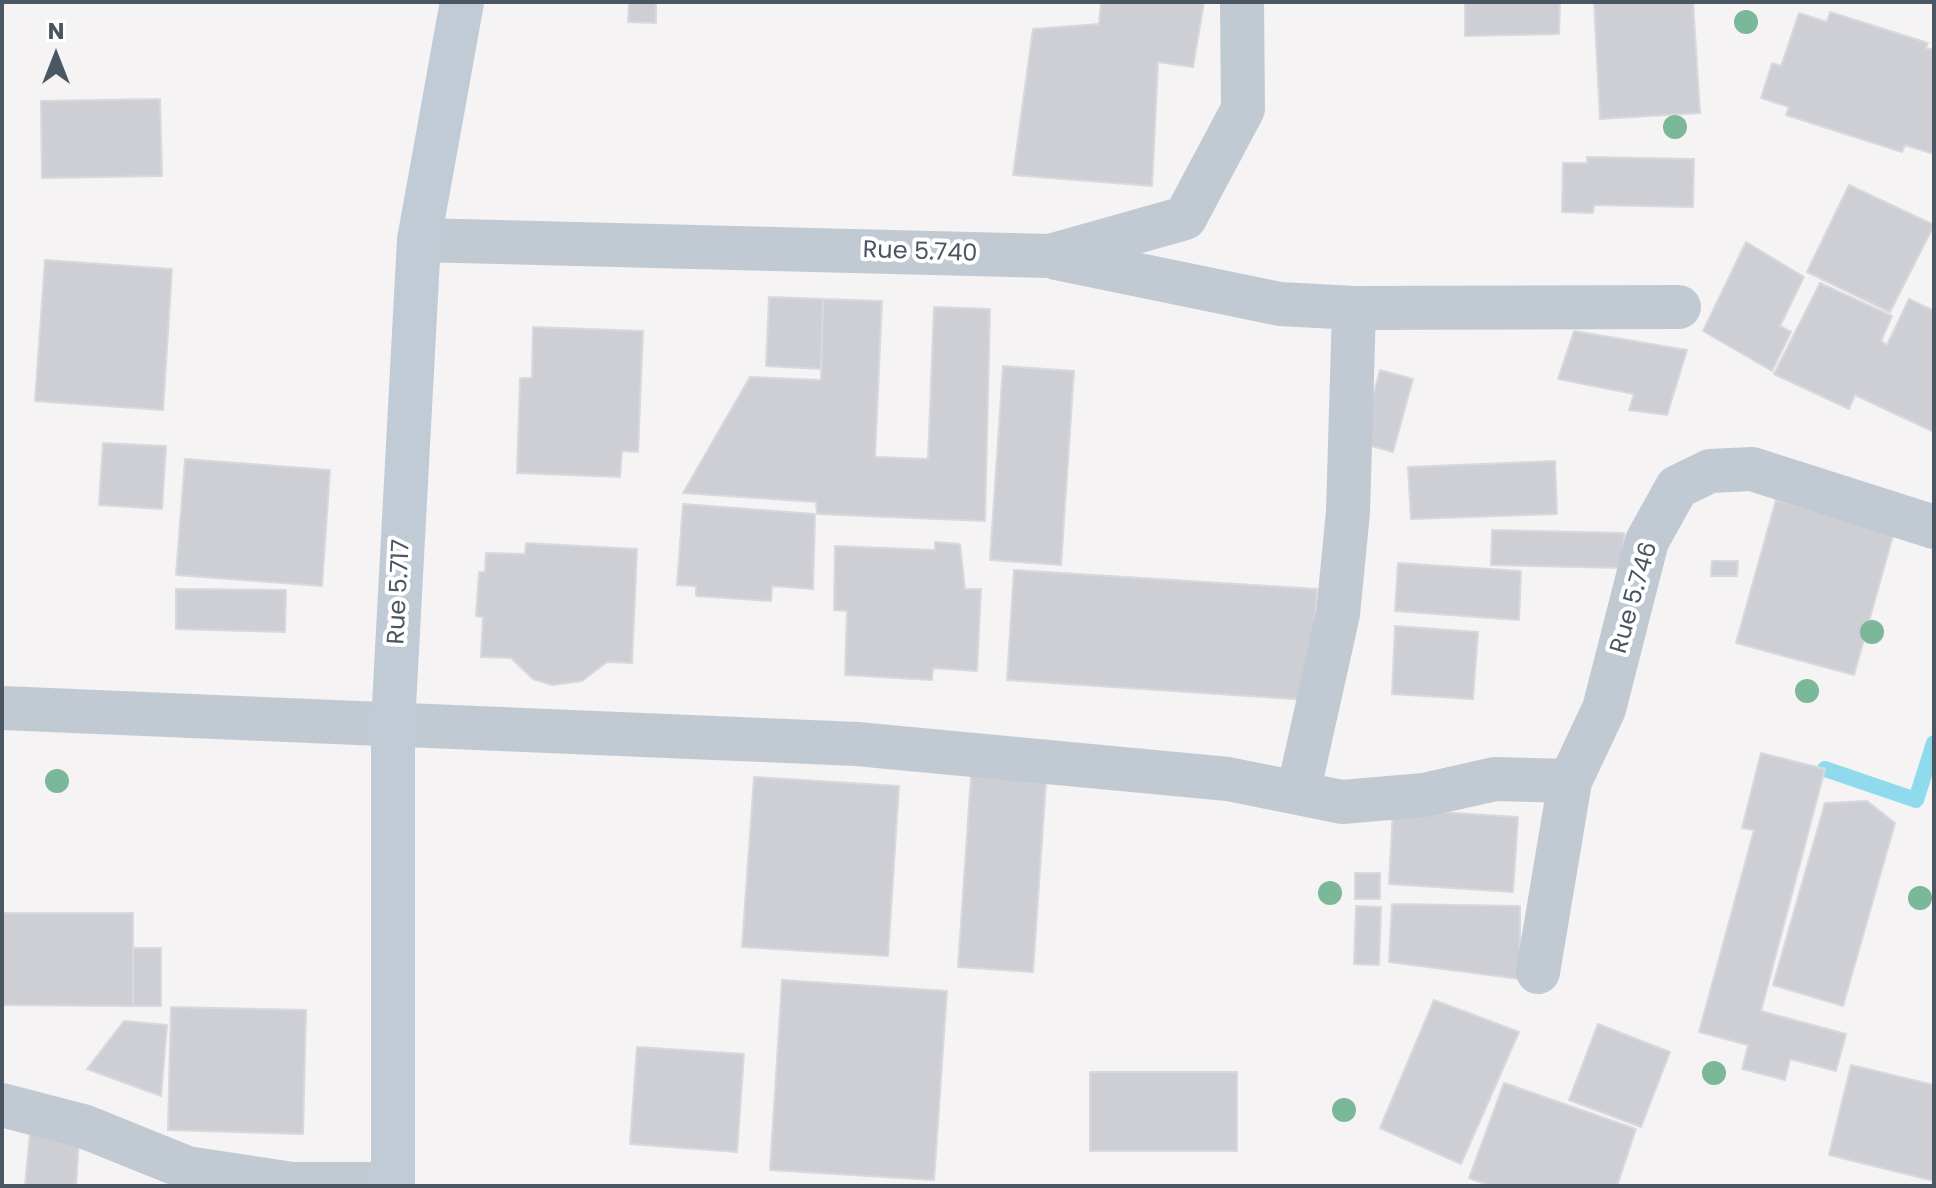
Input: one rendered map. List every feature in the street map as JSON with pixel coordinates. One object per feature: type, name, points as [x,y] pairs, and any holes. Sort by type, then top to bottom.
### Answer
[{"type":"street","name":"Rue 5.717","points":[[393,1185],[393,724],[419,240],[462,2]]},
{"type":"street","name":"Rue 5.740","points":[[419,240],[1050,256],[1185,218],[1243,109],[1242,2]]},
{"type":"street","points":[[1050,256],[1280,304],[1354,308],[1679,307]]},
{"type":"street","points":[[1298,793],[1338,614],[1348,512],[1354,308]]},
{"type":"street","name":"Rue 5.746","points":[[1538,972],[1570,781],[1604,709],[1647,541],[1677,487],[1710,471],[1752,469],[1934,527]]},
{"type":"street","points":[[2,708],[857,744],[1228,779],[1342,802],[1424,795],[1495,779],[1570,781]]},
{"type":"street","points":[[2,1105],[83,1126],[187,1168],[292,1184],[393,1185]]},
{"type":"building","points":[[629,2],[656,2],[656,23],[628,22]]},
{"type":"building","points":[[1101,2],[1204,2],[1193,67],[1158,62],[1152,186],[1013,175],[1033,29],[1099,24]]},
{"type":"building","points":[[1465,2],[1560,2],[1559,34],[1465,36]]},
{"type":"building","points":[[1594,2],[1693,2],[1700,113],[1600,119]]},
{"type":"building","points":[[1830,12],[1928,43],[1926,48],[1934,50],[1934,154],[1905,145],[1902,152],[1786,115],[1789,107],[1761,98],[1772,63],[1781,66],[1799,13],[1827,22]]},
{"type":"building","points":[[160,99],[162,176],[42,178],[41,101]]},
{"type":"building","points":[[1587,157],[1694,159],[1693,207],[1594,205],[1593,213],[1562,212],[1563,163],[1587,163]]},
{"type":"building","points":[[1849,185],[1934,225],[1890,312],[1807,272]]},
{"type":"building","points":[[1746,242],[1804,277],[1780,326],[1791,332],[1772,371],[1703,331]]},
{"type":"building","points":[[45,260],[172,269],[163,410],[35,401]]},
{"type":"building","points":[[1820,283],[1892,316],[1881,341],[1887,345],[1909,299],[1934,311],[1934,432],[1855,395],[1849,409],[1774,374]]},
{"type":"building","points":[[769,297],[823,299],[821,369],[766,366]]},
{"type":"building","points":[[823,299],[882,301],[875,457],[928,459],[934,307],[990,309],[985,521],[817,514],[816,502],[683,493],[750,377],[821,380]]},
{"type":"building","points":[[533,327],[643,331],[638,452],[622,451],[620,477],[517,473],[520,378],[532,378]]},
{"type":"building","points":[[1574,331],[1687,350],[1667,415],[1629,410],[1634,394],[1558,379]]},
{"type":"building","points":[[1003,366],[1074,371],[1061,565],[990,560]]},
{"type":"building","points":[[1380,370],[1413,379],[1393,452],[1360,443]]},
{"type":"building","points":[[103,443],[166,446],[162,509],[99,505]]},
{"type":"building","points":[[185,459],[330,470],[322,586],[176,575]]},
{"type":"building","points":[[1555,461],[1557,514],[1411,519],[1408,467]]},
{"type":"building","points":[[1776,500],[1894,532],[1854,675],[1736,643]]},
{"type":"building","points":[[683,504],[815,514],[813,589],[772,586],[771,601],[696,596],[696,586],[677,585]]},
{"type":"building","points":[[1492,530],[1624,533],[1623,568],[1491,565]]},
{"type":"building","points":[[935,542],[960,544],[965,589],[981,589],[977,671],[933,668],[932,680],[845,675],[847,611],[834,610],[835,546],[935,550]]},
{"type":"building","points":[[526,543],[637,549],[632,663],[607,662],[582,681],[552,685],[533,679],[511,658],[481,657],[483,617],[476,616],[479,572],[485,572],[486,553],[525,554]]},
{"type":"building","points":[[1712,561],[1738,561],[1737,576],[1711,576]]},
{"type":"building","points":[[1398,563],[1521,571],[1519,620],[1395,611]]},
{"type":"building","points":[[1014,570],[1317,589],[1309,700],[1007,680]]},
{"type":"building","points":[[176,589],[286,590],[285,632],[176,629]]},
{"type":"building","points":[[1395,626],[1478,632],[1473,699],[1392,694]]},
{"type":"building","points":[[1761,753],[1825,769],[1761,1011],[1846,1034],[1836,1071],[1790,1059],[1785,1080],[1742,1069],[1748,1045],[1699,1032],[1754,830],[1742,828]]},
{"type":"building","points":[[971,776],[1046,781],[1033,972],[958,967]]},
{"type":"building","points":[[754,777],[899,786],[888,956],[742,947]]},
{"type":"building","points":[[1867,801],[1895,823],[1843,1006],[1773,985],[1825,803]]},
{"type":"building","points":[[1393,809],[1518,817],[1513,892],[1389,884]]},
{"type":"building","points":[[1355,873],[1380,873],[1380,899],[1355,899]]},
{"type":"building","points":[[1392,904],[1520,906],[1520,979],[1389,962]]},
{"type":"building","points":[[1356,906],[1381,907],[1379,965],[1354,964]]},
{"type":"building","points":[[2,913],[133,913],[133,1006],[2,1005]]},
{"type":"building","points":[[133,948],[161,948],[161,1006],[133,1006]]},
{"type":"building","points":[[782,980],[947,991],[934,1180],[770,1170]]},
{"type":"building","points":[[1434,1000],[1519,1032],[1461,1164],[1380,1128]]},
{"type":"building","points":[[171,1007],[306,1010],[303,1134],[168,1130]]},
{"type":"building","points":[[124,1021],[167,1025],[161,1096],[87,1069]]},
{"type":"building","points":[[1598,1024],[1670,1052],[1641,1127],[1569,1100]]},
{"type":"building","points":[[637,1047],[744,1054],[737,1152],[630,1144]]},
{"type":"building","points":[[1851,1065],[1934,1085],[1934,1181],[1829,1155]]},
{"type":"building","points":[[1090,1072],[1237,1072],[1237,1151],[1090,1151]]},
{"type":"building","points":[[1504,1083],[1636,1129],[1617,1186],[1491,1186],[1469,1178]]},
{"type":"building","points":[[31,1123],[79,1138],[76,1186],[25,1186]]},
{"type":"waterway","points":[[1825,769],[1916,800],[1934,743]]}]
